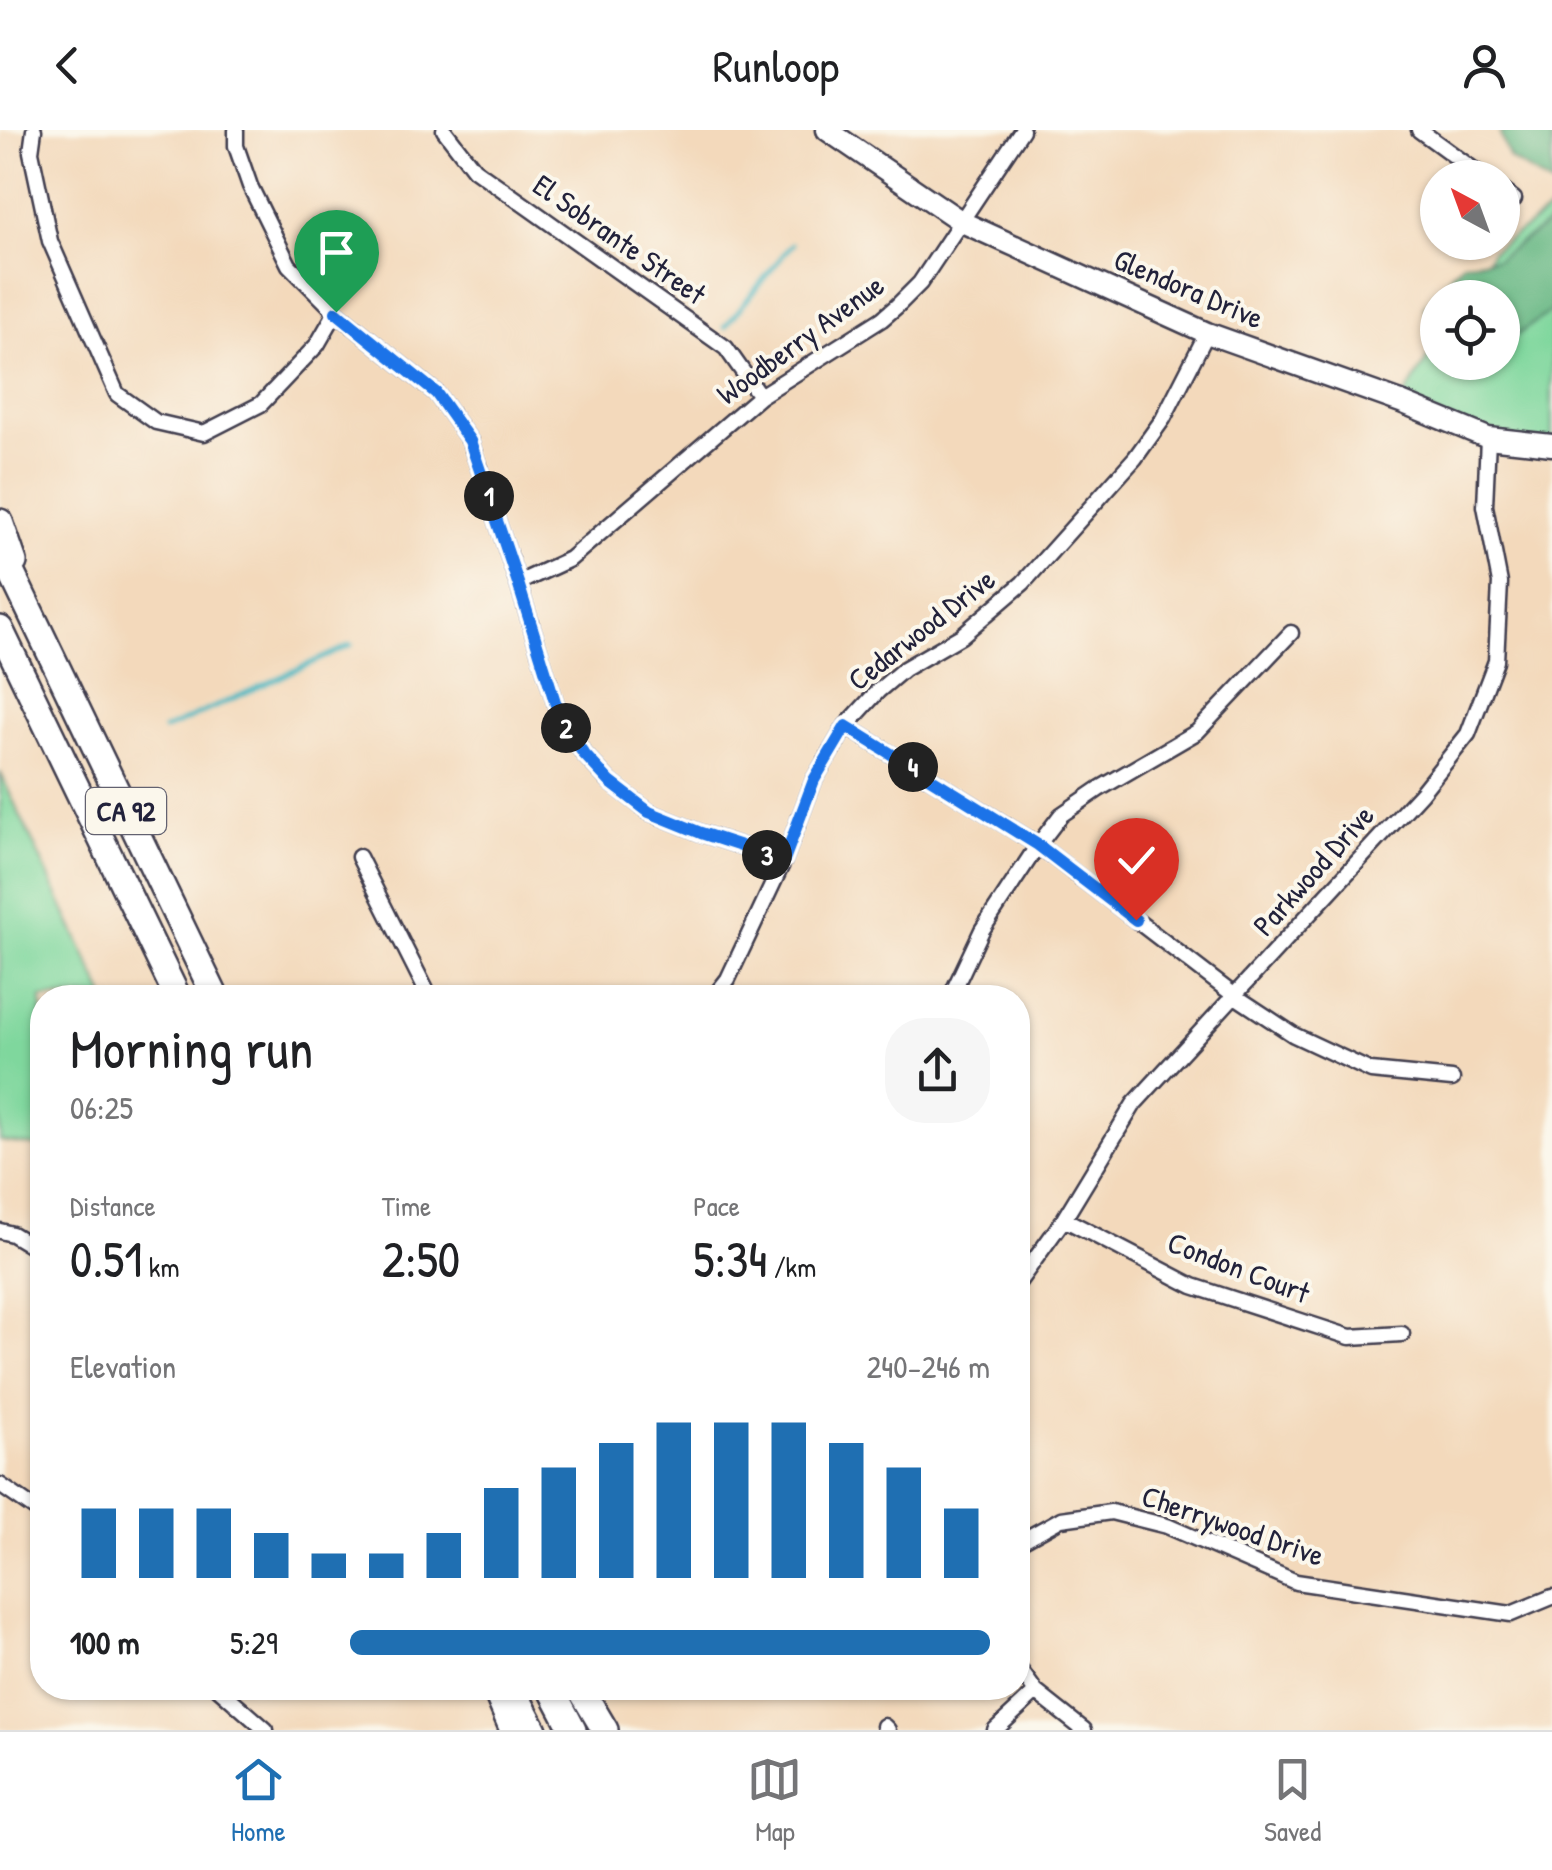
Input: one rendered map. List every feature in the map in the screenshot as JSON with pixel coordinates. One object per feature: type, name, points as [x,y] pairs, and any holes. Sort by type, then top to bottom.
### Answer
[{"type":"highway","points":[[0,522],[36,624]]},
{"type":"highway","name":"CA 92","points":[[0,549],[210,985]]},
{"type":"highway","name":"CA 92","points":[[3,637],[172,985]]},
{"type":"highway","points":[[500,1700],[513,1730]]},
{"type":"highway","points":[[518,1700],[534,1730]]},
{"type":"highway","points":[[557,1700],[573,1730]]},
{"type":"highway","points":[[587,1700],[604,1730]]},
{"type":"street","points":[[34,130],[31,152],[50,242],[116,394],[156,422],[204,433],[261,404],[317,345],[336,312]]},
{"type":"street","points":[[236,130],[236,146],[250,186],[290,265],[336,312],[436,393],[470,441],[561,721],[584,754],[610,782],[649,812],[784,860]]},
{"type":"street","name":"El Sobrante Street","points":[[444,130],[474,168],[726,348],[760,396]]},
{"type":"street","name":"Glendora Drive","points":[[827,130],[962,222],[1208,332],[1402,402],[1488,438],[1552,445]]},
{"type":"street","name":"Woodberry Avenue","points":[[518,583],[570,560],[760,396],[897,306],[920,282],[1022,130]]},
{"type":"street","points":[[1420,130],[1460,160]]},
{"type":"street","name":"Cedarwood Drive","points":[[724,985],[784,860],[814,780],[846,726],[904,669],[961,636],[1024,583],[1144,445],[1163,418],[1208,332]]},
{"type":"street","name":"Parkwood Drive","points":[[1030,1267],[1064,1220],[1134,1104],[1421,792],[1468,734],[1496,662],[1500,582],[1485,506],[1488,438]]},
{"type":"street","points":[[956,985],[982,930],[1061,814],[1197,732],[1291,633]]},
{"type":"street","points":[[846,726],[1038,845],[1234,996],[1294,1035],[1371,1071],[1452,1079]]},
{"type":"street","points":[[359,857],[423,985]]},
{"type":"street","name":"Condon Court","points":[[1064,1220],[1193,1286],[1350,1337],[1402,1334]]},
{"type":"street","points":[[0,1231],[30,1245]]},
{"type":"street","points":[[0,1485],[30,1506]]},
{"type":"street","name":"Cherrywood Drive","points":[[1030,1536],[1061,1519],[1111,1512],[1167,1526],[1296,1582],[1512,1614],[1552,1597]]},
{"type":"street","points":[[1030,1684],[1084,1730]]},
{"type":"street","points":[[1030,1698],[1036,1692]]},
{"type":"street","points":[[232,1700],[266,1730]]},
{"type":"street","points":[[995,1730],[1027,1700]]},
{"type":"green space","points":[[1506,130],[1552,130],[1552,186],[1520,165],[1520,160],[1510,159],[1500,134]]},
{"type":"green space","points":[[1552,209],[1552,445],[1488,438],[1401,402],[1420,370],[1420,380],[1520,380],[1520,280],[1474,280],[1487,260],[1520,260],[1520,231]]},
{"type":"green space","points":[[1552,221],[1552,310],[1520,333],[1520,280],[1447,280],[1463,262],[1520,260],[1520,243]]},
{"type":"green space","points":[[0,772],[99,985],[30,985],[30,1145],[0,1141]]},
{"type":"waterway","points":[[725,327],[792,244]]},
{"type":"waterway","points":[[164,730],[351,645]]},
{"type":"route","points":[[336,312],[436,393],[470,441],[561,721],[610,782],[649,812],[784,860],[814,780],[846,726],[1038,845],[1136,920]]}]
